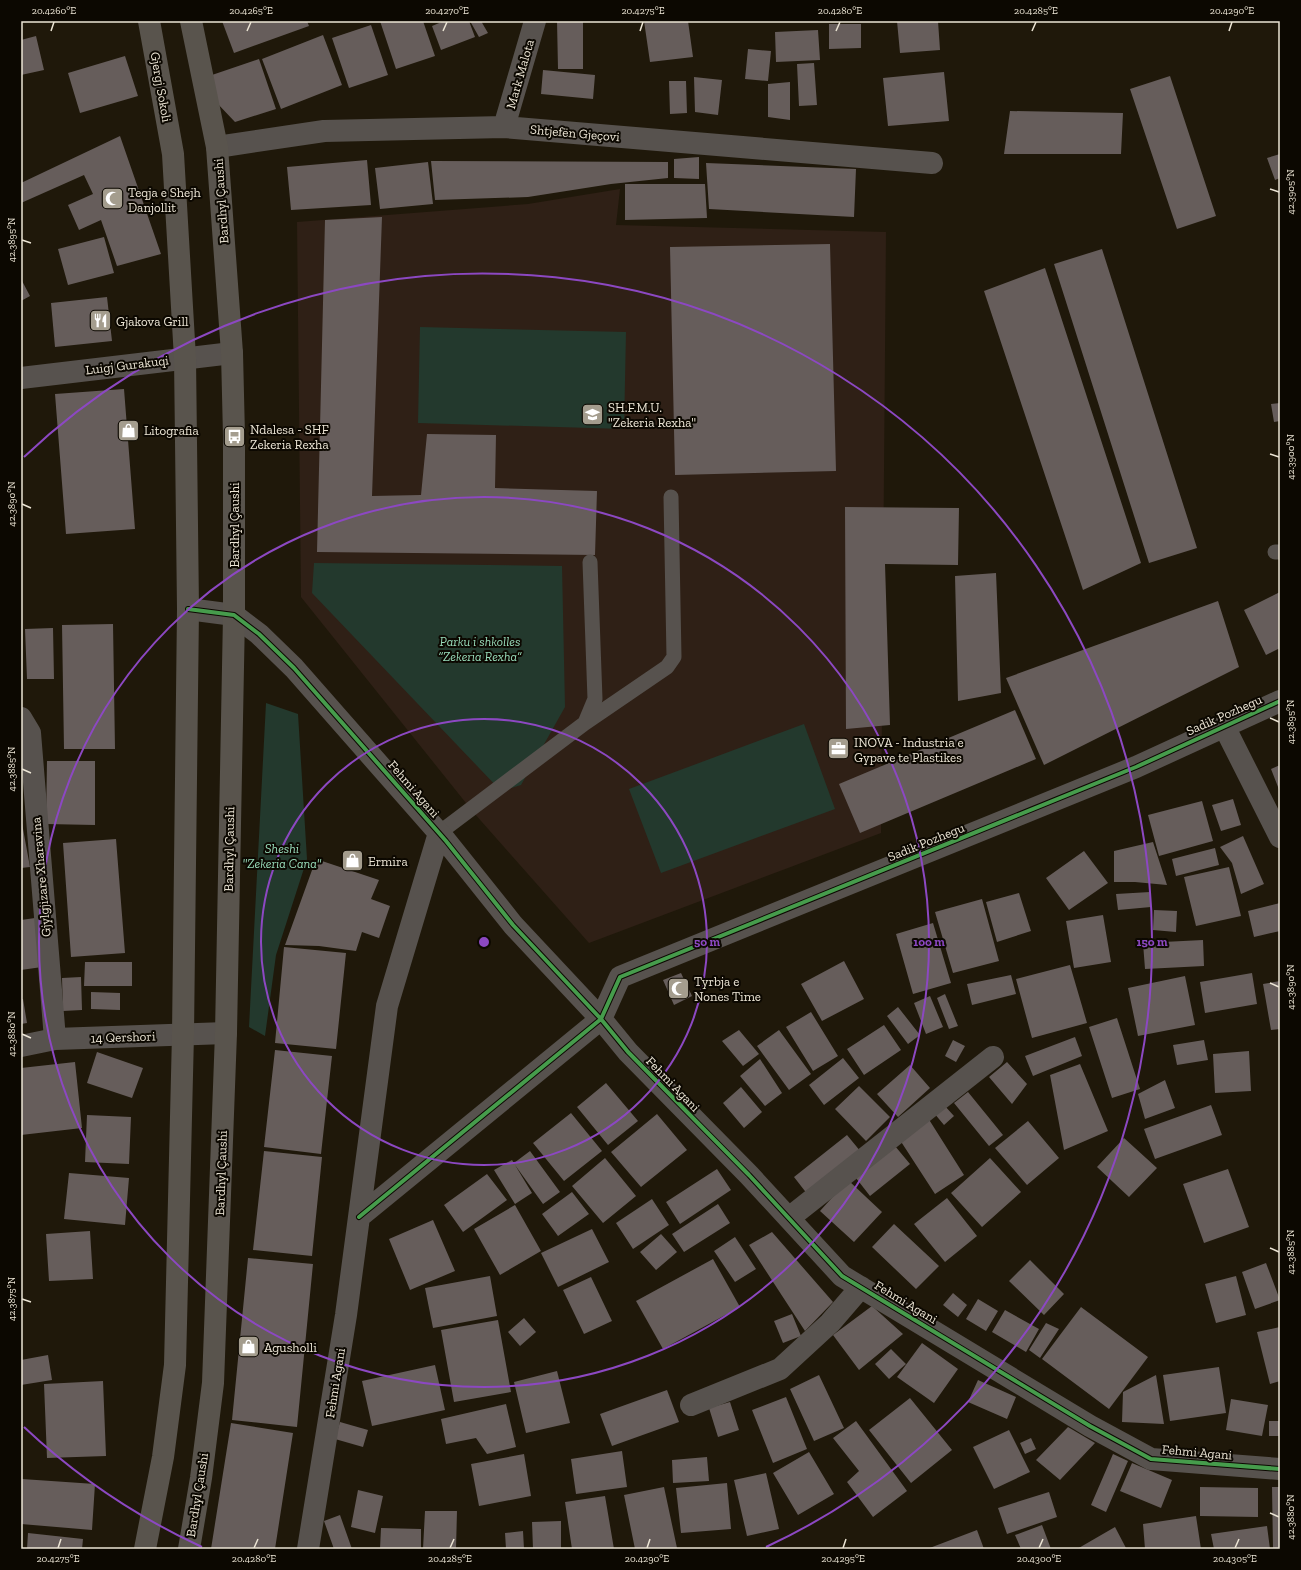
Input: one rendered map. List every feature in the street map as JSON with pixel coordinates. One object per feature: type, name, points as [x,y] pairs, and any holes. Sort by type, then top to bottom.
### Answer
[{"type":"main road","name":"Gjergj Sokoli","points":[[149,21],[173,154],[185,358]]},
{"type":"main road","points":[[191,21],[217,147]]},
{"type":"main road","name":"Bardhyl Çaushi","points":[[189,1549],[201,1478],[213,1383],[226,1033],[234,615],[234,436],[232,352],[217,147]]},
{"type":"main road","points":[[145,1549],[163,1457],[175,1365],[183,1034],[188,609],[185,358]]},
{"type":"street","name":"Mark Malota","points":[[504,127],[535,21]]},
{"type":"street","name":"Shtjefën Gjeçovi","points":[[217,147],[324,131],[504,127],[932,163]]},
{"type":"street","name":"Luigj Gurakuqi","points":[[21,378],[232,352]]},
{"type":"street","name":"Fehmi Agani","points":[[188,609],[234,615],[259,634],[294,668],[439,833],[513,925],[601,1019],[628,1052],[749,1175],[842,1276],[1090,1426],[1151,1459],[1280,1469]]},
{"type":"street","name":"Sadik Pozhegu","points":[[601,1019],[620,978],[1128,770],[1280,701]]},
{"type":"street","name":"Gjylgjizare Xharavina","points":[[21,718],[30,733],[55,1039]]},
{"type":"street","points":[[1224,726],[1280,837]]},
{"type":"street","name":"Fehmi Agani","points":[[308,1549],[346,1315],[387,1006],[439,833]]},
{"type":"street","points":[[358,1217],[601,1019]]},
{"type":"street","name":"14 Qershori","points":[[21,1046],[55,1039],[226,1033]]},
{"type":"street","points":[[788,1218],[993,1057]]},
{"type":"street","name":"Fehmi Agani","points":[[691,1405],[780,1369],[830,1323],[861,1287]]},
{"type":"lane","name":"Fehmi Agani","points":[[439,833],[585,723],[667,667],[674,657],[670,498]]},
{"type":"lane","points":[[585,723],[595,699],[590,562]]},
{"type":"shaded area","name":"SH.F.M.U. \"Zekeria Rexha\"","points":[[620,189],[616,225],[886,232],[881,833],[589,943],[474,813],[301,597],[297,222],[528,204]]},
{"type":"green space","points":[[420,327],[626,332],[624,429],[418,423]]},
{"type":"green space","name":"Parku i shkolles “Zekeria Rexha”","points":[[314,563],[562,566],[565,707],[521,785],[501,791],[312,593]]},
{"type":"green space","name":"Sheshi \"Zekeria Cana\"","points":[[266,703],[298,714],[307,859],[276,955],[265,1036],[249,1027]]},
{"type":"green space","points":[[804,724],[835,809],[661,873],[629,789]]},
{"type":"building","points":[[222,21],[307,21],[309,26],[234,53]]},
{"type":"building","points":[[380,21],[423,21],[435,56],[396,69]]},
{"type":"building","points":[[444,21],[469,21],[475,37],[441,50],[432,26]]},
{"type":"building","points":[[470,21],[481,21],[488,33],[479,37]]},
{"type":"building","points":[[557,21],[583,21],[583,69],[558,69]]},
{"type":"building","points":[[644,21],[688,21],[693,57],[650,62]]},
{"type":"building","points":[[897,21],[938,21],[940,50],[900,53]]},
{"type":"building","points":[[829,24],[861,24],[861,48],[829,49]]},
{"type":"building","points":[[371,25],[388,75],[349,88],[332,38]]},
{"type":"building","points":[[818,30],[820,60],[776,62],[775,32]]},
{"type":"building","points":[[323,35],[342,85],[281,109],[262,59]]},
{"type":"building","points":[[36,36],[44,70],[21,75],[21,40]]},
{"type":"building","points":[[748,49],[771,51],[768,81],[745,79]]},
{"type":"building","points":[[125,56],[138,96],[80,113],[68,73]]},
{"type":"building","points":[[259,59],[276,109],[235,122],[216,102],[209,76]]},
{"type":"building","points":[[814,63],[817,105],[799,106],[797,64]]},
{"type":"building","points":[[543,70],[595,75],[593,99],[541,94]]},
{"type":"building","points":[[944,72],[949,121],[888,126],[883,78]]},
{"type":"building","points":[[1170,76],[1216,216],[1177,229],[1130,89]]},
{"type":"building","points":[[694,77],[722,80],[718,115],[695,112]]},
{"type":"building","points":[[669,81],[686,81],[687,113],[670,114]]},
{"type":"building","points":[[790,82],[790,120],[768,117],[768,84]]},
{"type":"building","points":[[1010,111],[1123,113],[1121,154],[1004,154]]},
{"type":"building","name":"Teqja e Shejh Danjollit","points":[[120,136],[161,254],[117,266],[101,220],[79,230],[68,205],[93,194],[84,175],[21,203],[21,183]]},
{"type":"building","points":[[1280,154],[1280,178],[1275,180],[1267,158]]},
{"type":"building","points":[[699,157],[699,179],[674,178],[674,159]]},
{"type":"building","points":[[367,160],[371,205],[291,210],[287,167]]},
{"type":"building","points":[[431,161],[668,162],[668,178],[611,184],[528,197],[435,200]]},
{"type":"building","points":[[428,162],[433,204],[380,209],[375,168]]},
{"type":"building","points":[[706,163],[856,169],[854,217],[709,209]]},
{"type":"building","points":[[625,184],[705,184],[707,218],[625,220]]},
{"type":"building","points":[[382,217],[372,496],[421,495],[427,434],[496,435],[495,488],[597,491],[595,555],[317,552],[325,220]]},
{"type":"building","points":[[104,237],[114,273],[68,285],[58,249]]},
{"type":"building","points":[[830,244],[836,471],[675,475],[670,247]]},
{"type":"building","points":[[1102,249],[1197,548],[1149,563],[1054,264]]},
{"type":"building","points":[[1045,268],[1141,563],[1083,590],[984,291]]},
{"type":"building","points":[[21,279],[30,296],[21,301]]},
{"type":"building","points":[[107,297],[112,341],[55,347],[51,303]]},
{"type":"building","points":[[124,389],[135,529],[66,534],[55,394]]},
{"type":"building","points":[[1280,403],[1280,421],[1274,422],[1271,404]]},
{"type":"building","points":[[845,507],[959,508],[958,565],[885,564],[890,725],[846,729]]},
{"type":"building","points":[[996,573],[1001,693],[958,701],[955,576]]},
{"type":"building","points":[[1280,592],[1280,648],[1266,655],[1244,610]]},
{"type":"building","points":[[1218,601],[1239,667],[1044,765],[1006,678]]},
{"type":"building","points":[[113,624],[115,749],[64,749],[62,625]]},
{"type":"building","points":[[53,628],[54,679],[27,679],[25,629]]},
{"type":"building","points":[[1015,710],[1036,759],[860,833],[839,784]]},
{"type":"building","points":[[47,761],[95,761],[95,825],[46,824]]},
{"type":"building","points":[[1280,765],[1280,792],[1271,769]]},
{"type":"building","points":[[1233,799],[1241,825],[1221,831],[1212,805]]},
{"type":"building","points":[[1202,801],[1213,841],[1159,856],[1148,815]]},
{"type":"building","points":[[21,818],[30,867],[21,868]]},
{"type":"building","points":[[1243,836],[1264,884],[1241,894],[1232,863],[1220,847]]},
{"type":"building","points":[[116,839],[125,953],[71,957],[63,843]]},
{"type":"building","points":[[1153,842],[1167,885],[1114,882],[1114,851]]},
{"type":"building","points":[[1215,848],[1219,865],[1176,876],[1172,859]]},
{"type":"building","points":[[1084,851],[1108,883],[1069,910],[1046,878]]},
{"type":"building","points":[[316,859],[379,880],[371,899],[390,906],[379,938],[362,932],[356,951],[319,946],[285,945]]},
{"type":"building","points":[[1229,867],[1241,916],[1196,926],[1184,877]]},
{"type":"building","points":[[1150,892],[1151,907],[1118,910],[1116,894]]},
{"type":"building","points":[[1019,893],[1031,931],[997,942],[986,902]]},
{"type":"building","points":[[982,899],[999,961],[953,973],[935,912]]},
{"type":"building","points":[[1280,903],[1280,931],[1254,937],[1248,911]]},
{"type":"building","points":[[1154,910],[1177,911],[1176,932],[1153,930]]},
{"type":"building","points":[[1103,915],[1111,962],[1074,968],[1066,921]]},
{"type":"building","points":[[35,918],[42,967],[21,970],[21,920]]},
{"type":"building","points":[[933,923],[951,983],[913,994],[896,934]]},
{"type":"building","points":[[1203,940],[1204,966],[1145,969],[1143,943]]},
{"type":"building","points":[[284,947],[346,953],[336,1049],[275,1043]]},
{"type":"building","points":[[844,961],[864,999],[822,1021],[801,984]]},
{"type":"building","points":[[85,962],[132,962],[132,986],[84,986]]},
{"type":"building","points":[[1070,965],[1087,1023],[1032,1038],[1016,979]]},
{"type":"building","name":"Tyrbja e Nones Time","points":[[681,973],[692,996],[674,1005],[663,980]]},
{"type":"building","points":[[1252,973],[1257,1004],[1205,1013],[1200,982]]},
{"type":"building","points":[[1011,975],[1016,994],[972,1005],[967,984]]},
{"type":"building","points":[[1185,976],[1195,1025],[1138,1036],[1128,988]]},
{"type":"building","points":[[81,977],[82,1010],[63,1011],[62,978]]},
{"type":"building","points":[[1280,981],[1280,1029],[1271,1030],[1263,984]]},
{"type":"building","points":[[91,992],[120,993],[120,1010],[91,1009]]},
{"type":"building","points":[[945,994],[958,1026],[949,1029],[937,998]]},
{"type":"building","points":[[930,996],[943,1027],[926,1034],[914,1003]]},
{"type":"building","points":[[21,999],[23,999],[27,1023],[21,1024]]},
{"type":"building","points":[[898,1007],[920,1035],[908,1044],[887,1016]]},
{"type":"building","points":[[811,1012],[838,1056],[813,1071],[786,1027]]},
{"type":"building","points":[[1117,1018],[1140,1089],[1112,1098],[1089,1027]]},
{"type":"building","points":[[884,1025],[901,1050],[864,1075],[847,1049]]},
{"type":"building","points":[[739,1030],[759,1054],[743,1066],[722,1041]]},
{"type":"building","points":[[779,1030],[811,1074],[789,1090],[757,1046]]},
{"type":"building","points":[[1075,1037],[1082,1056],[1033,1076],[1025,1056]]},
{"type":"building","points":[[953,1040],[965,1046],[956,1062],[945,1056]]},
{"type":"building","points":[[1204,1040],[1208,1060],[1177,1065],[1173,1045]]},
{"type":"building","points":[[275,1050],[332,1056],[321,1154],[264,1147]]},
{"type":"building","points":[[1249,1051],[1251,1091],[1215,1093],[1213,1054]]},
{"type":"building","points":[[97,1052],[143,1068],[132,1098],[87,1083]]},
{"type":"building","points":[[843,1058],[859,1078],[824,1105],[809,1085]]},
{"type":"building","points":[[760,1059],[782,1093],[765,1106],[740,1076]]},
{"type":"building","points":[[75,1062],[82,1128],[21,1135],[21,1068]]},
{"type":"building","points":[[1007,1062],[1027,1084],[1012,1104],[989,1077]]},
{"type":"building","points":[[1080,1064],[1108,1131],[1064,1150],[1050,1075]]},
{"type":"building","points":[[910,1065],[930,1088],[898,1117],[877,1094]]},
{"type":"building","points":[[1165,1080],[1175,1108],[1145,1119],[1138,1094]]},
{"type":"building","points":[[606,1083],[638,1121],[608,1145],[577,1107]]},
{"type":"building","points":[[859,1086],[890,1117],[866,1141],[835,1109]]},
{"type":"building","points":[[741,1087],[762,1112],[744,1128],[723,1103]]},
{"type":"building","points":[[968,1092],[1003,1135],[989,1146],[954,1103]]},
{"type":"building","points":[[944,1105],[954,1116],[944,1125],[934,1113]]},
{"type":"building","points":[[1211,1105],[1222,1135],[1155,1159],[1144,1129]]},
{"type":"building","points":[[571,1113],[602,1151],[564,1181],[533,1143]]},
{"type":"building","points":[[657,1114],[687,1150],[641,1187],[611,1152]]},
{"type":"building","points":[[87,1115],[131,1117],[129,1164],[85,1162]]},
{"type":"building","points":[[928,1118],[964,1175],[935,1194],[898,1137]]},
{"type":"building","points":[[1028,1121],[1059,1158],[1027,1185],[995,1148]]},
{"type":"building","points":[[847,1135],[861,1152],[808,1195],[794,1177]]},
{"type":"building","points":[[1124,1138],[1157,1168],[1129,1197],[1097,1167]]},
{"type":"building","points":[[895,1146],[910,1164],[870,1196],[856,1178]]},
{"type":"building","points":[[264,1151],[322,1157],[312,1256],[253,1250]]},
{"type":"building","points":[[530,1151],[560,1192],[543,1204],[515,1165],[532,1193],[515,1204],[494,1170],[512,1160],[514,1163]]},
{"type":"building","points":[[605,1158],[636,1196],[603,1223],[572,1186]]},
{"type":"building","points":[[990,1158],[1021,1192],[982,1227],[951,1193]]},
{"type":"building","points":[[717,1169],[731,1190],[680,1224],[666,1202]]},
{"type":"building","points":[[1228,1169],[1249,1227],[1204,1243],[1183,1184]]},
{"type":"building","points":[[69,1173],[129,1178],[125,1225],[64,1219]]},
{"type":"building","points":[[487,1174],[507,1200],[463,1232],[444,1205]]},
{"type":"building","points":[[848,1180],[882,1212],[854,1242],[820,1211]]},
{"type":"building","points":[[572,1192],[589,1214],[558,1236],[542,1214]]},
{"type":"building","points":[[947,1198],[977,1236],[945,1262],[914,1224]]},
{"type":"building","points":[[652,1199],[669,1225],[633,1249],[616,1223]]},
{"type":"building","points":[[718,1204],[730,1223],[684,1252],[672,1234]]},
{"type":"building","points":[[515,1205],[541,1251],[500,1275],[474,1229]]},
{"type":"building","points":[[433,1220],[455,1271],[410,1290],[389,1239]]},
{"type":"building","points":[[894,1224],[939,1266],[916,1289],[872,1247]]},
{"type":"building","points":[[592,1229],[609,1262],[558,1287],[541,1253]]},
{"type":"building","points":[[90,1231],[93,1279],[49,1281],[46,1234]]},
{"type":"building","points":[[772,1232],[833,1302],[805,1331],[749,1245]]},
{"type":"building","points":[[661,1234],[677,1252],[656,1270],[640,1252]]},
{"type":"building","points":[[735,1237],[756,1269],[735,1282],[714,1251]]},
{"type":"building","points":[[248,1258],[313,1264],[297,1427],[232,1420]]},
{"type":"building","points":[[713,1259],[740,1307],[663,1349],[636,1301]]},
{"type":"building","points":[[1030,1260],[1064,1294],[1044,1315],[1009,1281]]},
{"type":"building","points":[[1266,1263],[1280,1300],[1255,1309],[1242,1272]]},
{"type":"building","points":[[490,1276],[497,1316],[433,1328],[425,1288]]},
{"type":"building","points":[[1236,1276],[1246,1315],[1216,1323],[1205,1284]]},
{"type":"building","points":[[591,1277],[612,1321],[584,1334],[563,1290]]},
{"type":"building","points":[[953,1293],[967,1305],[958,1317],[943,1305]]},
{"type":"building","points":[[978,1299],[998,1311],[986,1331],[966,1319]]},
{"type":"building","points":[[872,1306],[903,1334],[859,1370],[833,1335]]},
{"type":"building","points":[[1081,1307],[1148,1357],[1109,1409],[1042,1359]]},
{"type":"building","points":[[1005,1310],[1039,1329],[1026,1352],[992,1332]]},
{"type":"building","points":[[792,1314],[801,1336],[783,1343],[774,1321]]},
{"type":"building","points":[[524,1318],[536,1332],[520,1346],[508,1332]]},
{"type":"building","points":[[498,1320],[511,1392],[454,1402],[441,1330]]},
{"type":"building","points":[[1046,1323],[1059,1329],[1040,1358],[1029,1350]]},
{"type":"building","points":[[1280,1327],[1280,1381],[1270,1384],[1257,1332]]},
{"type":"building","points":[[922,1343],[958,1369],[934,1403],[897,1377]]},
{"type":"building","points":[[891,1349],[906,1364],[889,1379],[875,1364]]},
{"type":"building","points":[[48,1355],[52,1380],[21,1385],[21,1360]]},
{"type":"building","points":[[435,1365],[445,1410],[372,1426],[362,1381]]},
{"type":"building","points":[[1219,1367],[1226,1413],[1170,1421],[1163,1375]]},
{"type":"building","points":[[557,1371],[570,1423],[526,1433],[514,1382]]},
{"type":"building","points":[[819,1375],[844,1428],[814,1441],[790,1389]]},
{"type":"building","points":[[1156,1375],[1164,1424],[1122,1422],[1123,1392]]},
{"type":"building","points":[[978,1380],[1016,1397],[1007,1419],[968,1402]]},
{"type":"building","points":[[103,1381],[106,1456],[47,1458],[44,1384]]},
{"type":"building","points":[[667,1390],[679,1422],[612,1446],[600,1414]]},
{"type":"building","points":[[786,1397],[807,1449],[773,1463],[752,1410]]},
{"type":"building","points":[[910,1398],[952,1450],[911,1483],[869,1430]]},
{"type":"building","points":[[1231,1399],[1268,1405],[1262,1436],[1226,1430]]},
{"type":"building","points":[[730,1402],[739,1430],[718,1437],[709,1408]]},
{"type":"building","points":[[506,1404],[516,1447],[487,1454],[476,1438],[446,1444],[441,1419]]},
{"type":"building","points":[[856,1421],[907,1491],[873,1517],[847,1482],[859,1471],[833,1438]]},
{"type":"building","points":[[1269,1421],[1280,1421],[1280,1436],[1269,1436]]},
{"type":"building","points":[[340,1422],[368,1430],[363,1447],[335,1439]]},
{"type":"building","points":[[231,1423],[293,1433],[275,1549],[211,1549]]},
{"type":"building","points":[[1068,1427],[1095,1443],[1060,1480],[1036,1460]]},
{"type":"building","points":[[1009,1430],[1030,1472],[994,1489],[973,1447]]},
{"type":"building","points":[[1031,1438],[1036,1449],[1025,1454],[1020,1443]]},
{"type":"building","points":[[622,1451],[627,1487],[576,1494],[571,1459]]},
{"type":"building","points":[[809,1452],[834,1494],[798,1515],[773,1473]]},
{"type":"building","points":[[524,1454],[531,1496],[479,1506],[471,1464]]},
{"type":"building","points":[[1113,1454],[1128,1461],[1106,1512],[1091,1505]]},
{"type":"building","points":[[707,1457],[709,1481],[673,1483],[672,1460]]},
{"type":"building","points":[[1132,1463],[1172,1480],[1161,1508],[1120,1491]]},
{"type":"building","points":[[766,1473],[779,1529],[747,1536],[734,1480]]},
{"type":"building","points":[[22,1479],[95,1484],[92,1530],[21,1524]]},
{"type":"building","points":[[727,1483],[731,1529],[681,1533],[676,1488]]},
{"type":"building","points":[[664,1487],[677,1548],[635,1549],[624,1495]]},
{"type":"building","points":[[1200,1487],[1258,1488],[1258,1517],[1200,1516]]},
{"type":"building","points":[[1272,1487],[1280,1487],[1280,1549],[1273,1549]]},
{"type":"building","points":[[358,1490],[383,1496],[375,1533],[351,1527]]},
{"type":"building","points":[[1049,1492],[1057,1517],[1007,1534],[998,1508]]},
{"type":"building","points":[[605,1496],[614,1549],[572,1549],[565,1502]]},
{"type":"building","points":[[425,1511],[457,1511],[456,1549],[423,1549]]},
{"type":"building","points":[[340,1515],[352,1549],[334,1549],[324,1521]]},
{"type":"building","points":[[1196,1516],[1201,1549],[1145,1549],[1143,1524]]},
{"type":"building","points":[[561,1521],[561,1549],[533,1549],[532,1522]]},
{"type":"building","points":[[1042,1525],[1051,1549],[1021,1549],[1015,1535]]},
{"type":"building","points":[[1267,1526],[1270,1549],[1214,1549],[1211,1534]]},
{"type":"building","points":[[1115,1527],[1126,1548],[1077,1549]]},
{"type":"building","points":[[381,1528],[421,1529],[421,1549],[380,1549]]},
{"type":"building","points":[[977,1530],[984,1549],[927,1549]]},
{"type":"building","points":[[523,1531],[524,1549],[506,1549],[505,1533]]},
{"type":"building","points":[[28,1533],[83,1539],[82,1549],[27,1549]]},
{"type":"cycle path","points":[[188,609],[234,615],[259,634],[294,668],[446,841],[513,925],[601,1019],[628,1052],[749,1175],[842,1276],[1090,1426],[1151,1459],[1280,1469]]},
{"type":"cycle path","points":[[359,1217],[601,1019],[620,977],[1136,767],[1280,701]]},
{"type":"place","name":"Teqja e Shejh Danjollit","points":[[112,199]]},
{"type":"place","name":"Gjakova Grill","points":[[101,321]]},
{"type":"place","name":"SH.F.M.U. \"Zekeria Rexha\"","points":[[592,414]]},
{"type":"place","name":"Litografia","points":[[128,430]]},
{"type":"place","name":"Ndalesa - SHF Zekeria Rexha","points":[[234,436]]},
{"type":"place","name":"INOVA - Industria e Gypave te Plastikes","points":[[838,749]]},
{"type":"place","name":"Ermira","points":[[353,861]]},
{"type":"place","name":"Tyrbja e Nones Time","points":[[678,988]]},
{"type":"place","name":"Agusholli","points":[[248,1347]]}]
